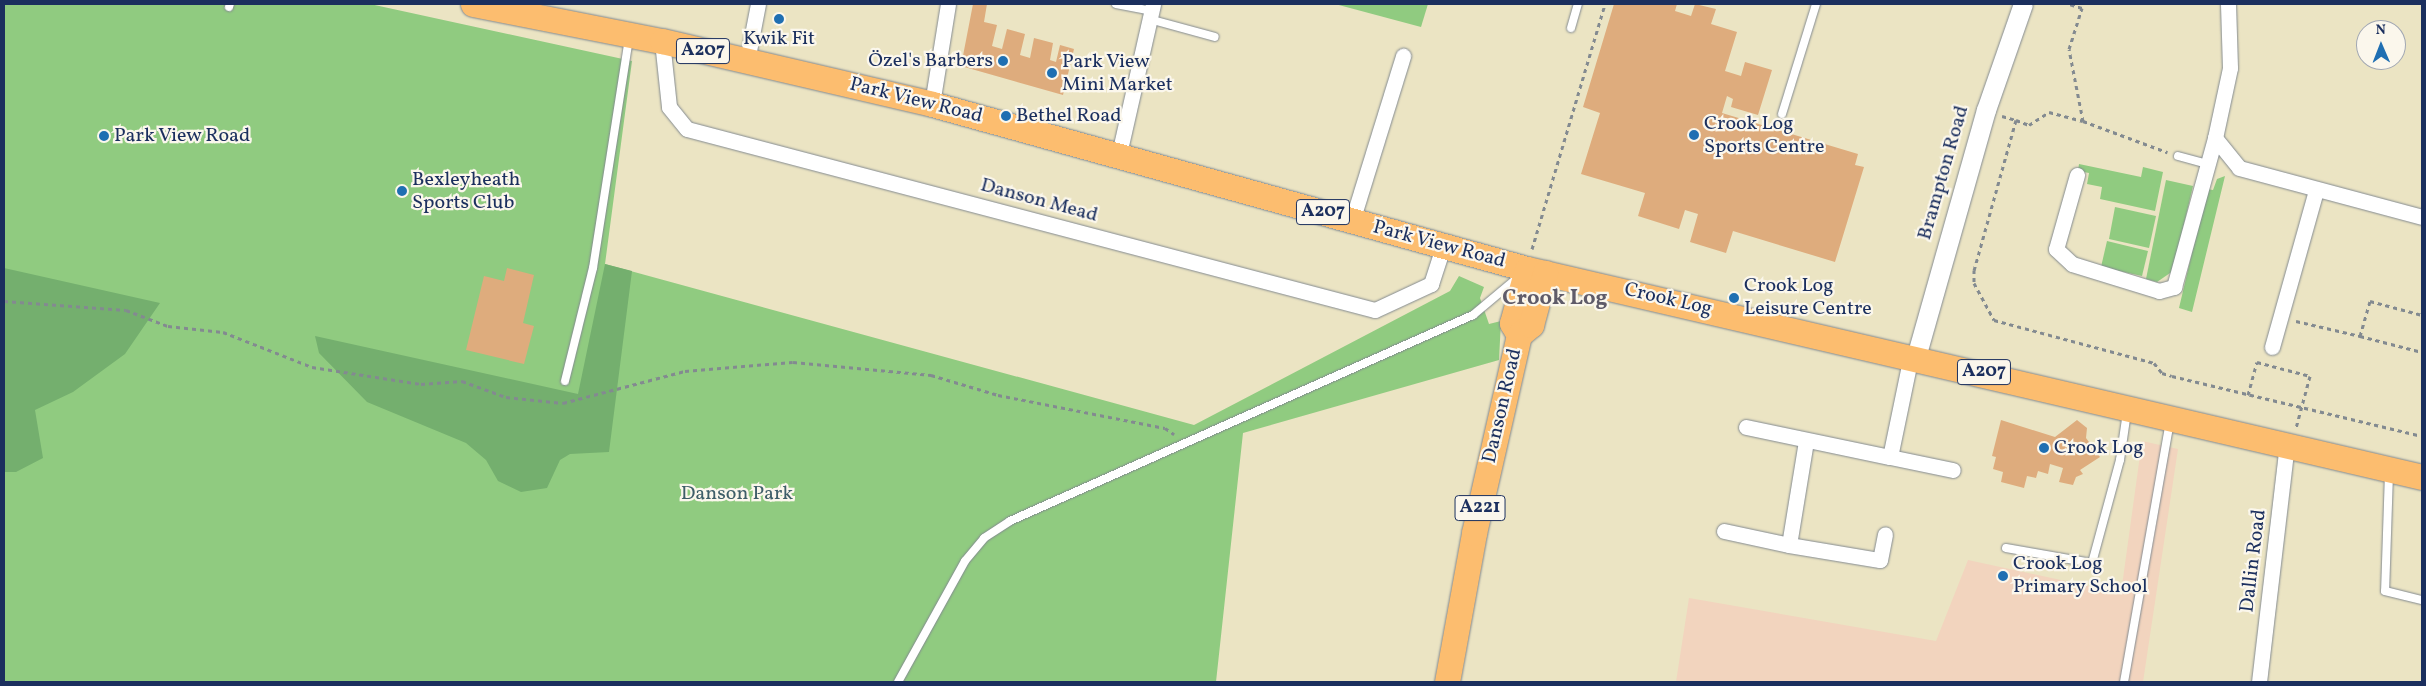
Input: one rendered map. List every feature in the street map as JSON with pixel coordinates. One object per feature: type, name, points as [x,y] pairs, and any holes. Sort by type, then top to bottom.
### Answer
[{"type":"main road","name":"Park View Road","points":[[473,4],[548,11],[630,35],[932,104],[1119,154],[1443,247],[1536,271]]},
{"type":"main road","name":"Danson Road","points":[[1447,682],[1519,335],[1512,323],[1536,271]]},
{"type":"main road","name":"Crook Log","points":[[1536,271],[2171,416],[2292,437],[2422,477]]},
{"type":"street","points":[[747,61],[758,4]]},
{"type":"street","points":[[932,104],[948,4]]},
{"type":"street","name":"Brampton Road","points":[[1913,356],[1986,110],[2023,4]]},
{"type":"street","points":[[2077,175],[2056,249],[2072,264],[2159,291],[2174,287],[2208,164],[2230,68],[2228,4]]},
{"type":"street","points":[[1119,154],[1151,11]]},
{"type":"street","name":"Danson Mead","points":[[662,41],[669,107],[687,129],[1375,310],[1430,284],[1443,247]]},
{"type":"street","name":"Park View Road","points":[[1352,221],[1403,56]]},
{"type":"street","points":[[2214,138],[2239,168],[2422,217]]},
{"type":"street","points":[[2272,346],[2316,190]]},
{"type":"street","points":[[1890,457],[1913,356]]},
{"type":"street","points":[[1746,427],[1806,441],[1953,470]]},
{"type":"street","name":"Dallin Road","points":[[2259,682],[2292,437]]},
{"type":"street","points":[[1789,545],[1806,441]]},
{"type":"street","points":[[1724,531],[1789,545],[1880,560],[1885,534]]},
{"type":"lane","points":[[1116,4],[1151,11],[1215,36]]},
{"type":"lane","points":[[1571,28],[1578,4]]},
{"type":"lane","points":[[1782,114],[1816,4]]},
{"type":"lane","points":[[565,381],[593,268],[630,35]]},
{"type":"lane","points":[[2178,156],[2208,164]]},
{"type":"lane","points":[[898,682],[965,561],[984,538],[1010,521],[1473,315],[1536,271]]},
{"type":"lane","points":[[2006,548],[2092,563],[2120,460],[2128,406]]},
{"type":"lane","points":[[2124,682],[2171,416]]},
{"type":"lane","points":[[2390,468],[2385,590],[2422,600]]},
{"type":"path","points":[[1536,271],[1605,4]]},
{"type":"path","points":[[2069,4],[2082,8],[2069,49],[2083,121]]},
{"type":"path","points":[[1986,110],[2029,125],[2049,112],[2083,121],[2178,156]]},
{"type":"path","points":[[2016,120],[1974,270],[1974,284],[1994,320],[2154,363],[2162,373],[2422,436]]},
{"type":"path","points":[[4,301],[126,310],[168,326],[223,332],[312,368],[421,384],[462,381],[506,397],[563,403],[685,371],[763,364],[793,362],[931,375],[1069,412],[1164,428],[1187,442]]},
{"type":"path","points":[[2360,336],[2370,301],[2422,314]]},
{"type":"path","points":[[2280,317],[2422,352]]},
{"type":"path","points":[[2257,362],[2310,376],[2292,437]]},
{"type":"path","points":[[2248,395],[2254,373]]},
{"type":"shaded area","name":"Crook Log Primary School","points":[[2142,441],[2178,449],[2143,682],[1676,682],[1689,598],[1936,641],[1968,560],[2121,593]]},
{"type":"green space","name":"Danson Park","points":[[4,4],[370,4],[632,61],[605,264],[1194,425],[1450,291],[1459,276],[1484,287],[1480,298],[1489,324],[1501,321],[1499,360],[1243,433],[1216,682],[4,682]]},
{"type":"green space","points":[[1335,4],[1428,4],[1421,27]]},
{"type":"green space","points":[[2079,164],[2141,177],[2143,167],[2163,172],[2155,211],[2100,199],[2102,187],[2087,184],[2089,173],[2078,171]]},
{"type":"green space","points":[[2225,176],[2192,312],[2179,308],[2207,189],[2213,190],[2217,179]]},
{"type":"green space","points":[[2166,180],[2193,186],[2173,271],[2157,282],[2146,279]]},
{"type":"green space","points":[[2115,207],[2156,216],[2149,248],[2109,239]]},
{"type":"green space","points":[[2107,241],[2148,251],[2142,276],[2101,267]]},
{"type":"green space","points":[[605,264],[632,271],[609,452],[570,454],[560,460],[547,488],[521,492],[498,481],[486,460],[466,443],[367,402],[319,353],[315,336],[578,394]]},
{"type":"green space","points":[[4,268],[160,303],[125,354],[73,392],[35,410],[43,458],[16,472],[4,472]]},
{"type":"building","points":[[973,4],[987,4],[984,22],[997,25],[992,46],[1002,49],[1007,29],[1025,34],[1020,55],[1030,58],[1034,38],[1053,43],[1050,60],[1056,62],[1060,45],[1074,49],[1063,95],[961,66]]},
{"type":"building","name":"Crook Log Sports Centre","points":[[1614,4],[1677,4],[1675,11],[1691,16],[1695,4],[1716,9],[1711,24],[1737,32],[1725,71],[1741,76],[1745,62],[1772,70],[1758,115],[1731,107],[1733,99],[1727,96],[1722,113],[1858,154],[1855,165],[1864,167],[1835,262],[1733,231],[1726,253],[1690,242],[1698,214],[1685,210],[1679,229],[1638,216],[1645,193],[1581,174],[1600,113],[1583,107]]},
{"type":"building","points":[[507,268],[534,275],[523,323],[534,326],[524,364],[466,350],[484,276],[504,281]]},
{"type":"building","name":"Crook Log","points":[[2001,420],[2055,437],[2077,420],[2087,428],[2086,438],[2100,457],[2080,470],[2083,474],[2076,477],[2073,485],[2059,482],[2063,468],[2050,464],[2048,474],[2038,471],[2036,478],[2027,476],[2024,488],[2001,482],[2003,472],[1993,469],[1996,457],[1992,456]]},
{"type":"place","name":"Kwik Fit","points":[[779,19]]},
{"type":"place","name":"Özel's Barbers","points":[[1003,61]]},
{"type":"place","name":"Park View Mini Market","points":[[1052,73]]},
{"type":"place","name":"Bethel Road","points":[[1006,116]]},
{"type":"place","name":"Crook Log Sports Centre","points":[[1694,135]]},
{"type":"place","name":"Park View Road","points":[[104,136]]},
{"type":"place","name":"Bexleyheath Sports Club","points":[[402,191]]},
{"type":"place","name":"Crook Log Leisure Centre","points":[[1734,298]]},
{"type":"place","name":"Crook Log","points":[[2044,448]]},
{"type":"place","name":"Crook Log Primary School","points":[[2003,576]]},
{"type":"district","name":"Crook Log","points":[[1555,299]]}]
